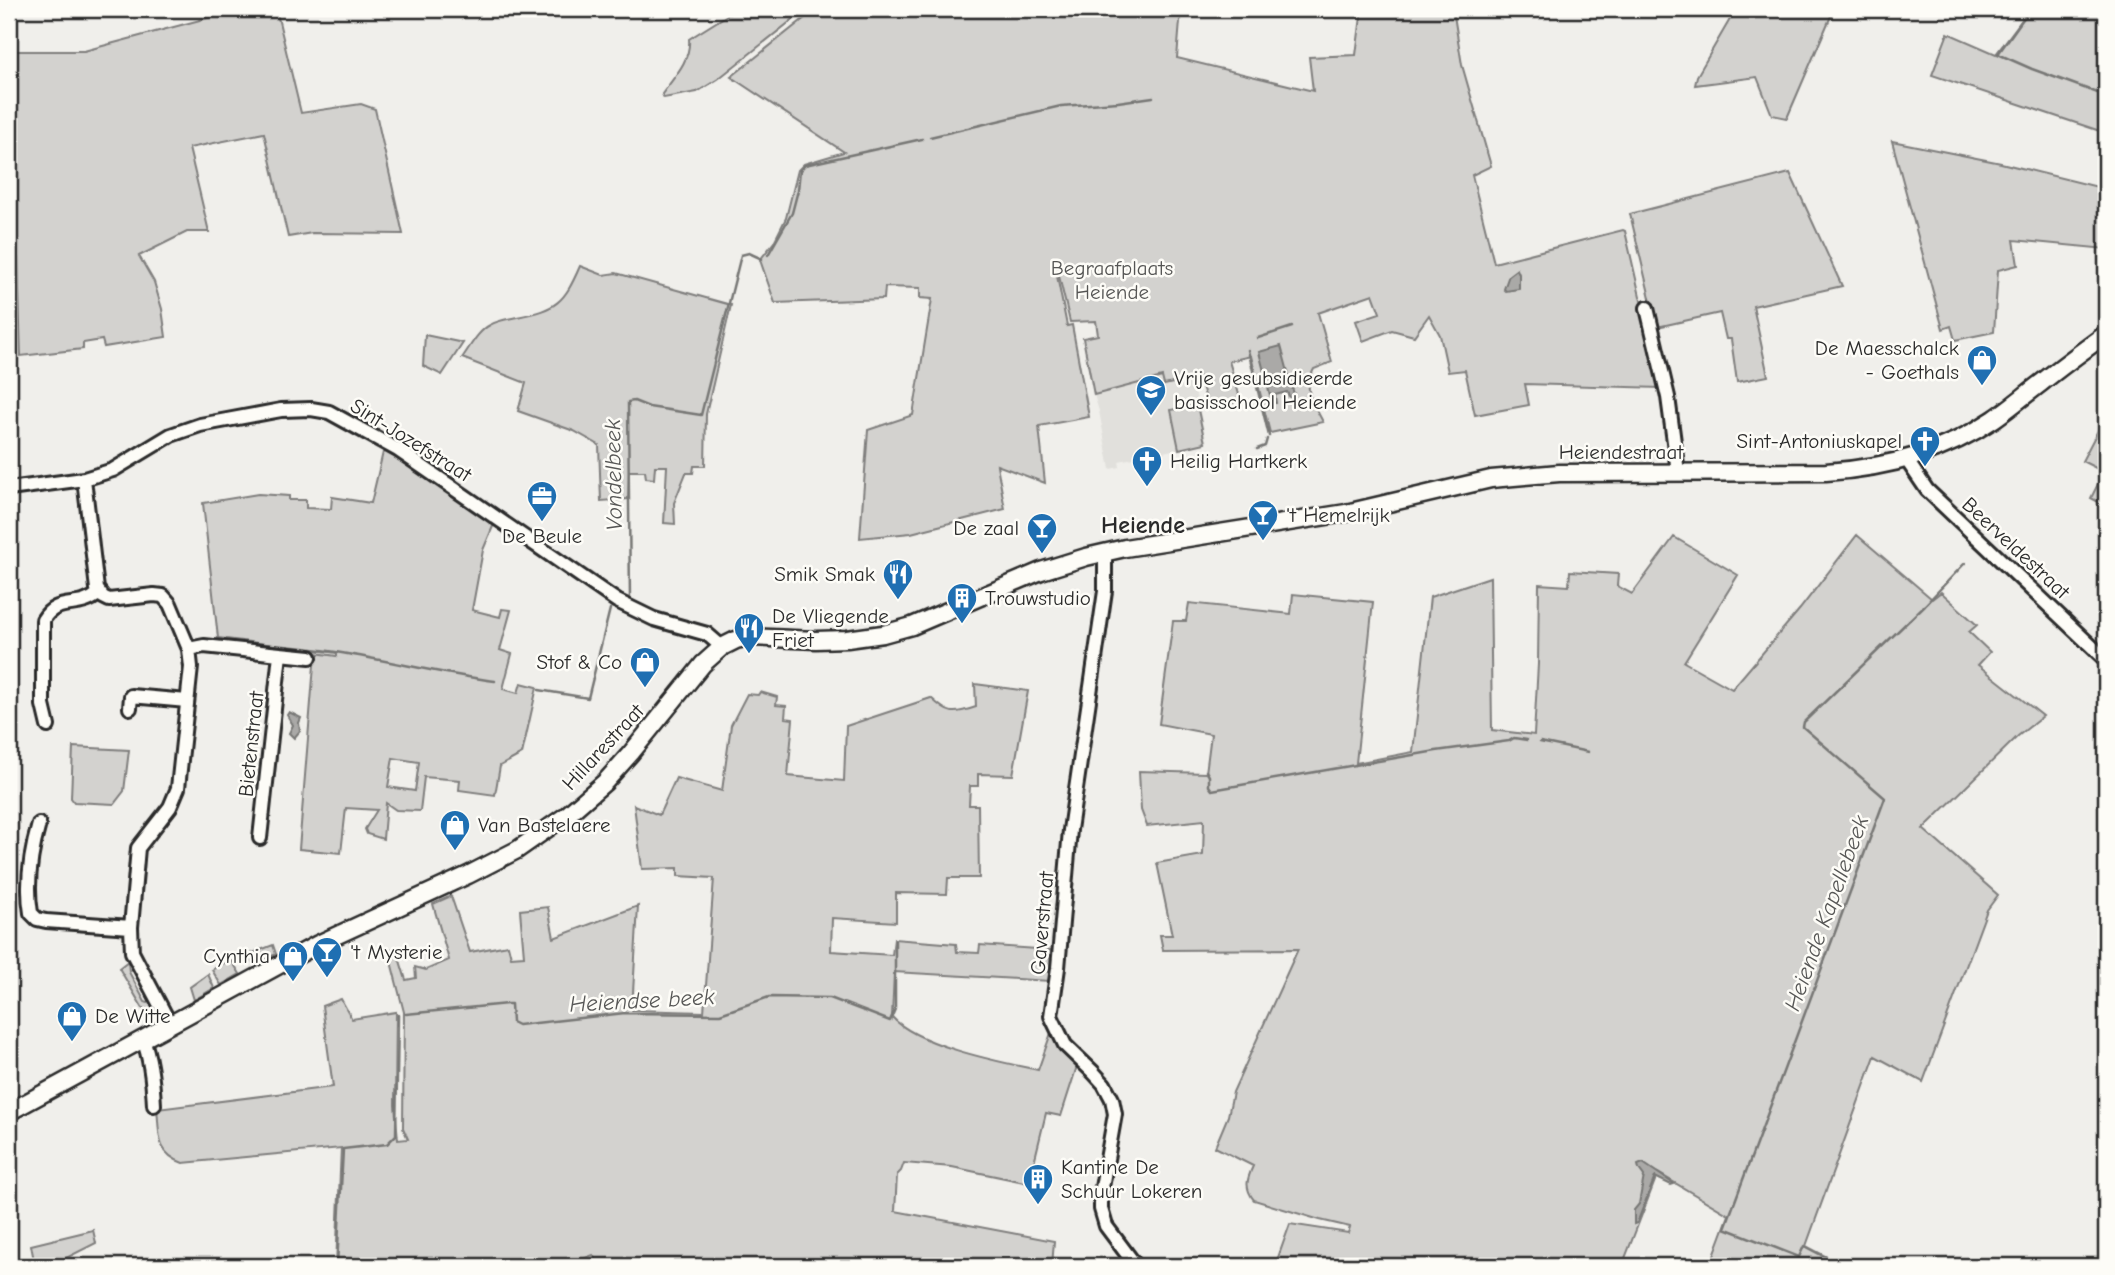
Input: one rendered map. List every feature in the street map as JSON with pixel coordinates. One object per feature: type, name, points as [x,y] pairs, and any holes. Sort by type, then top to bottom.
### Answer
[{"type":"main road","name":"Heiendestraat","points":[[1105,553],[1346,513],[1490,479],[1548,474],[1826,472],[1867,468],[1906,459],[1948,443],[1994,419],[2106,334]]},
{"type":"main road","name":"Hillarestraat","points":[[9,1112],[318,944],[494,862],[545,831],[605,782],[703,664],[722,647],[751,637],[825,640],[883,634],[939,615],[1041,572],[1105,553]]},
{"type":"street","points":[[1647,308],[1668,397],[1678,472]]},
{"type":"street","name":"Sint-Jozefstraat","points":[[9,489],[83,479],[113,470],[172,435],[200,425],[281,410],[311,409],[329,412],[398,450],[617,601],[654,619],[707,634],[722,647]]},
{"type":"street","name":"Beerveldestraat","points":[[1906,459],[1927,490],[2106,660]]},
{"type":"street","points":[[83,479],[99,593],[109,600],[163,596],[170,604],[189,649],[191,667],[178,788],[170,807],[138,848],[131,927],[132,953],[170,1024]]},
{"type":"street","name":"Gaverstraat","points":[[1105,553],[1105,591],[1070,830],[1051,1016],[1065,1045],[1104,1084],[1112,1099],[1115,1114],[1101,1193],[1101,1209],[1106,1226],[1136,1266]]},
{"type":"street","points":[[48,726],[43,705],[43,620],[48,610],[85,603],[99,593]]},
{"type":"street","points":[[189,649],[204,646],[310,657]]},
{"type":"street","name":"Bietenstraat","points":[[260,838],[280,654]]},
{"type":"street","points":[[130,708],[131,696],[187,701]]},
{"type":"street","points":[[39,824],[32,848],[29,901],[31,913],[37,919],[46,921],[131,927]]},
{"type":"street","points":[[143,1039],[147,1049],[154,1105]]},
{"type":"shaded area","points":[[1517,269],[1519,289],[1506,291],[1504,289],[1509,275]]},
{"type":"shaded area","points":[[1281,346],[1295,398],[1290,398],[1287,392],[1275,395],[1276,403],[1272,403],[1259,352]]},
{"type":"shaded area","name":"Vrije gesubsidieerde basisschool Heiende","points":[[1162,377],[1165,385],[1192,378],[1207,443],[1119,461],[1120,467],[1110,469],[1094,395]]},
{"type":"shaded area","points":[[289,712],[301,718],[300,731],[294,738],[289,733],[293,725],[287,715]]},
{"type":"shaded area","points":[[1643,1163],[1674,1184],[1655,1177],[1637,1223],[1634,1224],[1634,1210],[1639,1204],[1644,1176],[1638,1165]]},
{"type":"green space","points":[[241,9],[276,9],[301,113],[361,104],[375,109],[403,234],[312,233],[288,237],[264,133],[189,148],[209,232],[187,232],[139,256],[154,282],[166,337],[104,347],[102,340],[83,343],[83,349],[21,356],[18,258],[9,258],[9,51],[84,51]]},
{"type":"green space","points":[[737,9],[806,9],[718,79],[697,92],[664,98],[662,94],[687,54],[689,39]]},
{"type":"green space","name":"Begraafplaats Heiende","points":[[816,9],[1181,9],[1177,58],[1313,91],[1309,57],[1356,55],[1362,9],[1453,9],[1462,65],[1491,166],[1472,175],[1494,263],[1625,231],[1661,388],[1525,384],[1529,405],[1475,415],[1465,370],[1448,372],[1440,335],[1429,315],[1414,336],[1392,330],[1363,341],[1356,321],[1380,313],[1373,294],[1318,313],[1332,362],[1314,369],[1309,390],[1323,422],[1270,433],[1251,356],[1229,361],[1241,401],[1209,408],[1199,377],[1164,385],[1162,377],[1094,395],[1083,338],[1098,335],[1096,321],[1070,322],[1057,276],[1067,326],[1072,325],[1089,417],[1039,426],[1045,483],[997,465],[1005,509],[911,533],[860,538],[868,430],[913,415],[932,299],[920,298],[920,288],[885,287],[884,299],[775,303],[760,260],[774,242],[786,218],[798,170],[804,164],[844,152],[731,77]]},
{"type":"green space","points":[[1736,9],[1834,9],[1787,118],[1772,115],[1757,77],[1695,85],[1697,76]]},
{"type":"green space","points":[[2030,9],[2106,9],[2106,133],[1932,75],[1948,33],[1996,54]]},
{"type":"green space","points":[[1892,141],[2001,163],[2106,189],[2106,249],[2014,240],[2018,265],[1998,270],[1994,332],[1955,340],[1951,326],[1943,329]]},
{"type":"green space","points":[[1790,173],[1842,286],[1753,306],[1768,376],[1737,382],[1731,339],[1726,339],[1720,313],[1657,327],[1630,214]]},
{"type":"green space","points":[[580,266],[603,275],[616,273],[731,305],[706,414],[705,466],[694,466],[693,473],[686,473],[674,503],[675,524],[664,523],[667,466],[655,466],[654,479],[646,478],[645,471],[629,471],[628,499],[601,501],[599,445],[574,431],[518,411],[526,383],[462,358],[478,335],[490,325],[541,311],[558,302]]},
{"type":"green space","points":[[425,335],[463,343],[442,375],[423,366]]},
{"type":"green space","points":[[1197,405],[1205,443],[1179,449],[1171,410]]},
{"type":"green space","points":[[2106,415],[2106,506],[2091,498],[2104,472],[2082,461]]},
{"type":"green space","points":[[384,448],[494,524],[483,550],[472,610],[500,617],[502,609],[511,610],[500,650],[512,654],[503,689],[518,693],[521,683],[537,687],[522,754],[500,766],[495,795],[459,790],[460,780],[424,777],[420,811],[396,810],[386,803],[383,839],[367,834],[365,829],[377,810],[346,808],[341,853],[299,849],[315,653],[337,656],[337,653],[218,638],[203,503],[258,494],[289,496],[289,500],[306,500],[306,508],[331,509],[332,497],[371,503]],"holes":[[[393,758],[419,762],[415,791],[388,787]]]},
{"type":"green space","points":[[1857,535],[1932,599],[1941,592],[1977,625],[1969,632],[1990,652],[1978,665],[2043,716],[2018,736],[1923,829],[1998,895],[1987,910],[1923,1082],[1875,1056],[1806,1246],[1844,1266],[1710,1266],[1729,1215],[1658,1173],[1622,1266],[1275,1266],[1290,1224],[1348,1233],[1350,1227],[1254,1200],[1248,1183],[1253,1166],[1215,1147],[1228,1116],[1233,1092],[1298,949],[1163,950],[1160,935],[1172,935],[1157,863],[1203,855],[1204,820],[1147,826],[1141,810],[1139,771],[1206,773],[1211,734],[1159,724],[1173,621],[1186,621],[1189,603],[1291,614],[1293,594],[1373,602],[1356,763],[1413,752],[1430,597],[1490,577],[1492,730],[1534,735],[1539,584],[1569,586],[1570,571],[1618,574],[1617,586],[1632,594],[1674,537],[1738,575],[1684,662],[1732,689],[1800,609]]},
{"type":"green space","points":[[975,684],[1028,691],[1013,775],[978,774],[978,786],[970,786],[969,805],[978,805],[979,878],[948,878],[947,894],[896,893],[896,922],[832,918],[831,951],[892,955],[894,939],[956,944],[957,952],[979,953],[980,945],[1051,950],[1050,981],[894,972],[892,1017],[920,1036],[940,1044],[1038,1070],[1051,1033],[1060,1050],[1077,1066],[1061,1116],[1046,1113],[1029,1183],[952,1167],[904,1163],[897,1175],[895,1211],[1054,1241],[1052,1266],[598,1266],[593,1255],[565,1266],[336,1266],[341,1148],[183,1163],[174,1159],[163,1148],[157,1109],[333,1087],[322,1006],[341,999],[352,1019],[396,1012],[395,1105],[398,1140],[408,1139],[403,1128],[404,1012],[388,950],[396,948],[406,980],[416,978],[415,967],[426,970],[449,960],[433,904],[451,896],[470,952],[508,945],[511,957],[524,956],[520,910],[548,907],[554,938],[638,906],[632,1010],[704,1012],[714,878],[678,876],[678,868],[642,869],[634,805],[659,815],[676,778],[722,791],[731,725],[747,694],[758,695],[760,692],[777,697],[776,705],[786,706],[785,718],[793,719],[788,776],[844,781],[846,726],[931,698],[942,708],[952,712],[968,710],[976,707]]},
{"type":"green space","points":[[73,747],[129,750],[124,791],[114,804],[74,802],[71,798]]},
{"type":"green space","points":[[273,945],[276,954],[255,965],[252,963],[250,954]]},
{"type":"green space","points":[[128,961],[129,972],[145,1002],[151,1004],[154,1013],[148,1017],[119,968]]},
{"type":"green space","points":[[232,961],[240,974],[221,985],[212,970]]},
{"type":"green space","points":[[208,974],[214,988],[194,1000],[190,987]]},
{"type":"green space","points":[[93,1230],[96,1243],[66,1258],[67,1266],[35,1266],[31,1245]]},
{"type":"waterway","points":[[2030,9],[1998,54],[2106,96]]},
{"type":"waterway","points":[[930,137],[1061,106],[1153,97]]},
{"type":"waterway","name":"Vondelbeek","points":[[768,255],[792,213],[800,170],[805,165],[922,139]]},
{"type":"waterway","name":"Vondelbeek","points":[[630,600],[628,402],[701,415],[741,255],[749,253],[762,259]]},
{"type":"waterway","points":[[1258,338],[1292,327]]},
{"type":"waterway","points":[[1248,350],[1269,436]]},
{"type":"waterway","points":[[1257,449],[1265,446],[1267,439]]},
{"type":"waterway","name":"Heiende Kapellebeek","points":[[1842,1266],[1804,1246],[1799,1257],[1725,1228],[1885,798],[1803,727],[1804,722],[1965,563]]},
{"type":"waterway","points":[[539,690],[588,698],[610,609]]},
{"type":"waterway","name":"Vondelbeek","points":[[220,640],[329,651],[495,681]]},
{"type":"waterway","points":[[1206,771],[1212,790],[1509,741],[1514,738],[1527,740]]},
{"type":"waterway","points":[[1540,742],[1588,752]]},
{"type":"waterway","name":"Heiendse beek","points":[[406,1014],[511,1004],[512,1022],[518,1025],[625,1013],[720,1014],[769,997],[830,998],[890,1021],[895,1009],[895,941]]},
{"type":"waterway","name":"Heiendse beek","points":[[337,1266],[343,1149],[387,1144],[396,1135],[398,1015]]},
{"type":"place","name":"De Maesschalck - Goethals","points":[[1982,387]]},
{"type":"place","name":"Vrije gesubsidieerde basisschool Heiende","points":[[1151,417]]},
{"type":"place","name":"Sint-Antoniuskapel","points":[[1925,468]]},
{"type":"place","name":"Heilig Hartkerk","points":[[1147,488]]},
{"type":"place","name":"De Beule","points":[[542,523]]},
{"type":"place","name":"'t Hemelrijk","points":[[1263,542]]},
{"type":"place","name":"De zaal","points":[[1042,555]]},
{"type":"place","name":"Smik Smak","points":[[898,601]]},
{"type":"place","name":"Trouwstudio","points":[[962,625]]},
{"type":"place","name":"De Vliegende Friet","points":[[749,655]]},
{"type":"place","name":"Stof & Co","points":[[645,689]]},
{"type":"place","name":"Van Bastelaere","points":[[455,852]]},
{"type":"place","name":"'t Mysterie","points":[[327,979]]},
{"type":"place","name":"Cynthia","points":[[293,983]]},
{"type":"place","name":"De Witte","points":[[72,1043]]},
{"type":"place","name":"Kantine De Schuur Lokeren","points":[[1038,1206]]},
{"type":"district","name":"Heiende","points":[[1143,525]]}]
